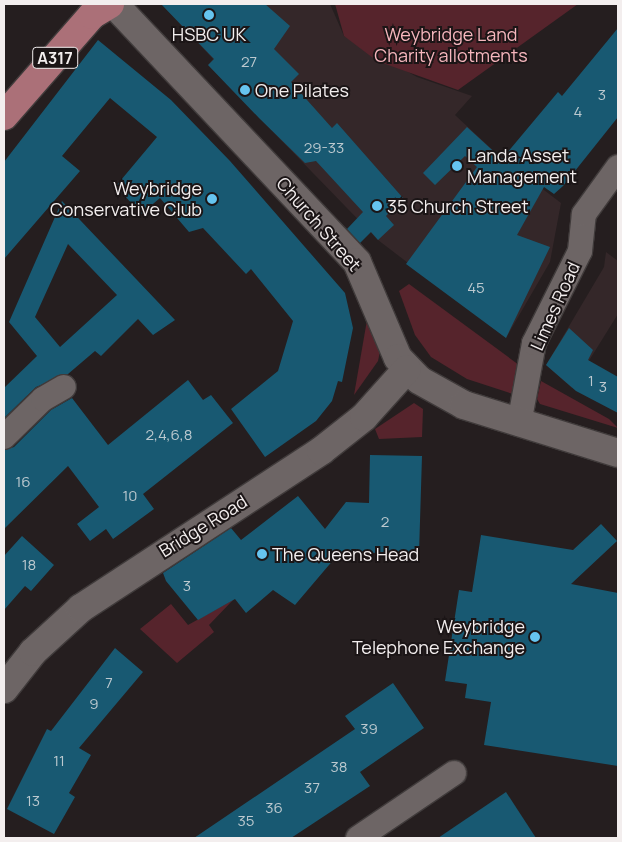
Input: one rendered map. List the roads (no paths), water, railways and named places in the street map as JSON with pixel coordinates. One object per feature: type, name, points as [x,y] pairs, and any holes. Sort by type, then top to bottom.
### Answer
[{"type":"main road","name":"A317","points":[[4,116],[92,15],[110,4]]},
{"type":"main road","name":"Church Street","points":[[114,4],[357,262],[390,342],[407,369],[446,397],[519,424],[618,453]]},
{"type":"main road","name":"Bridge Road","points":[[4,689],[33,652],[81,608],[321,451],[364,418],[407,369]]},
{"type":"street","name":"Limes Road","points":[[519,424],[534,343],[580,251],[584,214],[618,167]]},
{"type":"street","points":[[4,437],[42,399],[64,387]]},
{"type":"street","points":[[358,838],[454,773]]},
{"type":"place","name":"HSBC UK","points":[[209,15]]},
{"type":"place","name":"One Pilates","points":[[245,90]]},
{"type":"place","name":"Landa Asset Management","points":[[457,166]]},
{"type":"place","name":"Weybridge Conservative Club","points":[[212,199]]},
{"type":"place","name":"35 Church Street","points":[[377,206]]},
{"type":"place","name":"The Queens Head","points":[[262,554]]},
{"type":"place","name":"Weybridge Telephone Exchange","points":[[535,637]]},
{"type":"park label","name":"Weybridge Land Charity allotments","points":[[451,45]]}]
